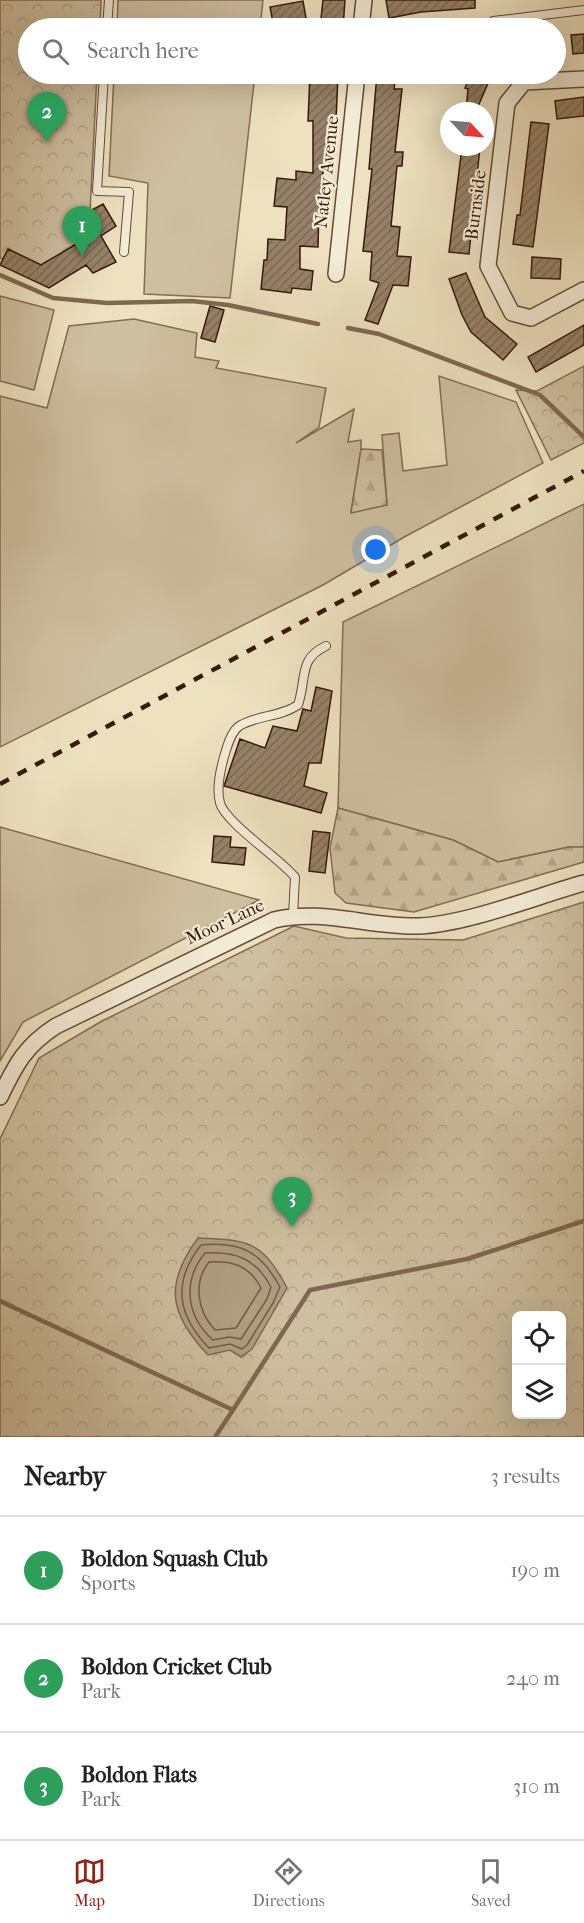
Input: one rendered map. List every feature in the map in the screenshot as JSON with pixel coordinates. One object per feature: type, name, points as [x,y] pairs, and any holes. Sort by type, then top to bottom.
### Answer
[{"type":"street","points":[[363,18],[364,0]]},
{"type":"street","name":"Burnside","points":[[566,80],[584,79]]},
{"type":"street","name":"Natley Avenue","points":[[336,274],[356,84]]},
{"type":"street","name":"Burnside","points":[[522,84],[507,103],[488,266],[512,313],[531,318],[584,290]]},
{"type":"street","name":"Moor Lane","points":[[0,1097],[22,1053],[36,1039],[56,1026],[256,927],[293,916],[423,926],[477,914],[584,883]]},
{"type":"lane","points":[[108,18],[109,0]]},
{"type":"lane","points":[[518,18],[584,10]]},
{"type":"lane","points":[[103,84],[97,190],[129,192],[124,252]]},
{"type":"lane","points":[[293,916],[295,877],[275,856],[225,814],[220,804],[218,789],[224,757],[234,730],[242,724],[288,711],[298,705],[306,663],[311,653],[326,646]]},
{"type":"green space","points":[[0,0],[101,0],[100,18],[18,18],[18,84],[96,84],[90,211],[77,218],[90,236],[41,265],[8,249],[3,259],[0,258]]},
{"type":"green space","points":[[118,0],[263,0],[261,18],[117,18]]},
{"type":"green space","points":[[114,84],[254,84],[230,298],[144,294],[148,183],[109,176]]},
{"type":"green space","points":[[0,296],[54,310],[34,390],[0,381]]},
{"type":"green space","points":[[134,319],[197,333],[195,357],[219,361],[216,368],[326,388],[319,427],[296,443],[354,409],[348,442],[361,440],[361,449],[351,512],[387,505],[382,435],[399,433],[403,471],[447,465],[439,376],[516,402],[543,463],[406,536],[323,585],[0,747],[0,396],[47,408],[69,326]]},
{"type":"green space","points":[[584,366],[584,443],[551,460],[516,390],[537,391]]},
{"type":"green space","points":[[361,449],[382,450],[387,505],[351,513]]},
{"type":"green space","points":[[584,504],[584,847],[569,847],[498,862],[453,840],[338,808],[343,622]]},
{"type":"green space","points":[[338,808],[453,840],[498,862],[569,847],[584,847],[584,862],[414,912],[346,903],[335,893],[330,848]]},
{"type":"green space","points":[[0,827],[259,900],[23,1022],[0,1061]]},
{"type":"green space","points":[[584,902],[584,1437],[0,1437],[0,1139],[39,1058],[102,1021],[294,926],[346,938],[463,940]]},
{"type":"water","points":[[198,1238],[230,1240],[252,1246],[270,1261],[287,1288],[252,1349],[241,1357],[230,1350],[208,1355],[185,1326],[179,1312],[176,1284],[187,1255]]},
{"type":"building","points":[[323,0],[345,0],[344,18],[321,18]]},
{"type":"building","points":[[386,0],[475,0],[475,8],[421,12],[389,18]]},
{"type":"building","points":[[303,1],[306,18],[272,18],[270,7]]},
{"type":"building","points":[[584,34],[584,53],[573,54],[571,35]]},
{"type":"building","points":[[310,84],[338,84],[336,121],[329,121],[330,165],[324,165],[319,205],[318,247],[300,246],[300,269],[313,271],[311,290],[292,288],[291,293],[261,289],[264,260],[267,260],[268,239],[285,240],[287,207],[274,206],[277,178],[296,180],[296,171],[313,173],[313,121],[308,121]]},
{"type":"building","points":[[376,84],[395,84],[394,89],[402,89],[395,152],[403,152],[402,166],[397,166],[391,226],[400,227],[397,256],[411,257],[408,286],[393,285],[378,324],[365,320],[379,283],[370,280],[372,252],[363,251],[372,169],[369,169]]},
{"type":"building","points":[[467,84],[488,84],[480,102],[467,102],[468,89],[465,88]]},
{"type":"building","points":[[584,97],[584,116],[557,119],[555,101]]},
{"type":"building","points":[[531,122],[549,124],[533,247],[513,244],[517,215],[520,215]]},
{"type":"building","points":[[461,156],[479,156],[469,254],[449,252]]},
{"type":"building","points":[[103,204],[116,226],[101,236],[116,262],[93,273],[86,265],[49,288],[0,265],[8,249],[41,265],[90,236],[77,218]]},
{"type":"building","points":[[532,257],[561,259],[560,279],[531,278]]},
{"type":"building","points":[[466,273],[485,317],[517,344],[503,360],[471,332],[462,315],[449,279]]},
{"type":"building","points":[[210,306],[224,310],[215,342],[201,338]]},
{"type":"building","points":[[584,325],[584,345],[536,372],[528,357]]},
{"type":"building","points":[[316,687],[332,691],[321,763],[309,763],[304,786],[327,793],[321,813],[224,786],[240,739],[265,748],[273,726],[297,731],[303,709],[311,711]]},
{"type":"building","points":[[313,831],[330,833],[325,873],[309,871]]},
{"type":"building","points":[[214,836],[231,837],[230,847],[246,848],[244,865],[212,862]]},
{"type":"waterway","points":[[0,275],[53,298],[107,303],[192,301],[228,305],[318,324]]},
{"type":"waterway","points":[[348,328],[379,334],[540,395],[584,437]]},
{"type":"waterway","points":[[0,1301],[233,1410],[310,1290],[467,1259],[584,1221]]},
{"type":"waterway","points":[[215,1437],[233,1410]]},
{"type":"railway","points":[[0,784],[584,471]]},
{"type":"place","name":"Boldon Cricket Club","points":[[47,142]]},
{"type":"place","name":"Boldon Squash Club","points":[[82,256]]},
{"type":"place","name":"Boldon Flats","points":[[292,1227]]}]
